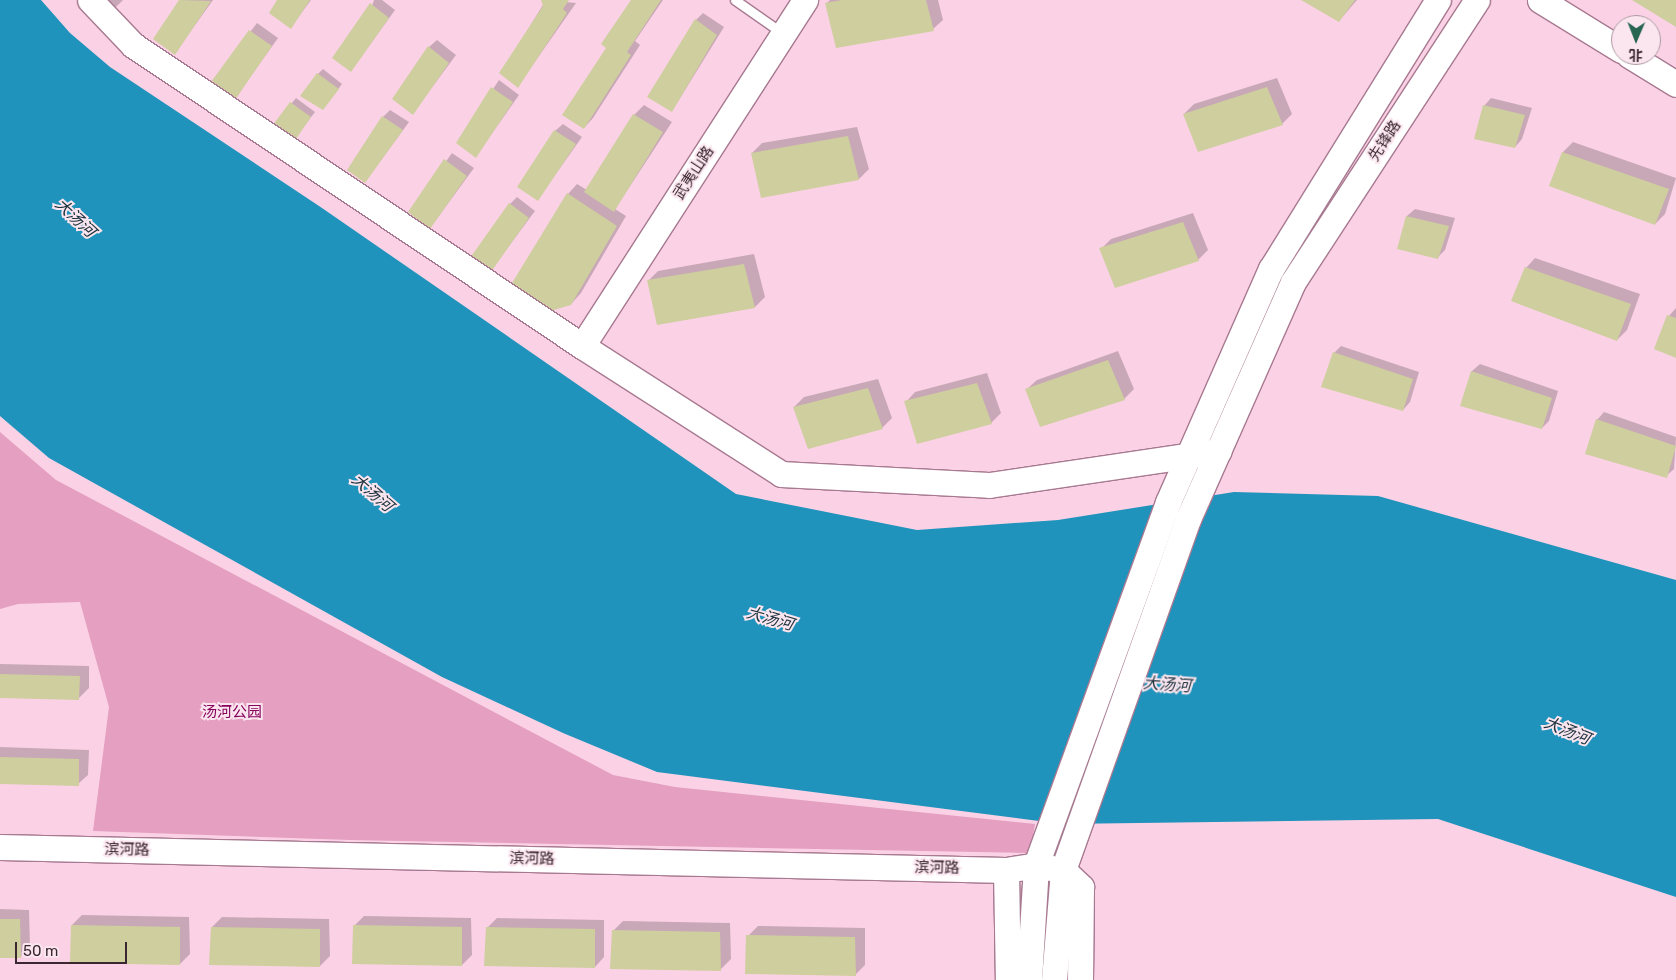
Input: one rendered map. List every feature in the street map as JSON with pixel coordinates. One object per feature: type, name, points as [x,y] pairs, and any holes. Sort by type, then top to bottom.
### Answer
[{"type":"street","points":[[90,0],[133,45],[582,346],[781,474],[989,485],[1218,451]]},
{"type":"street","name":"武夷山路","points":[[582,346],[805,0]]},
{"type":"street","points":[[1029,980],[1036,865],[1164,512],[1271,270],[1438,0]]},
{"type":"street","name":"先锋路","points":[[1054,980],[1063,870],[1188,518],[1293,282],[1477,0]]},
{"type":"street","points":[[1540,0],[1611,44]]},
{"type":"street","points":[[1645,65],[1676,84]]},
{"type":"street","name":"滨河路","points":[[0,847],[1006,870],[1036,865],[1063,870]]},
{"type":"street","points":[[1006,870],[1008,980]]},
{"type":"street","points":[[1063,870],[1081,887],[1080,980]]},
{"type":"lane","points":[[735,0],[775,28]]},
{"type":"green space","name":"汤河公园","points":[[0,432],[56,480],[613,775],[675,787],[1035,824],[1030,853],[350,840],[93,831],[109,707],[80,602],[18,604],[0,609]]},
{"type":"water","name":"大汤河","points":[[0,0],[41,0],[70,33],[110,67],[322,208],[736,494],[917,530],[1058,520],[1234,492],[1378,496],[1676,580],[1676,897],[1438,819],[1062,824],[657,772],[563,733],[442,677],[49,458],[0,416]]},
{"type":"building","points":[[179,0],[211,1],[175,55],[153,39]]},
{"type":"building","points":[[277,0],[310,0],[291,29],[269,13]]},
{"type":"building","points":[[541,0],[569,0],[563,9],[567,13],[518,88],[499,73],[543,6]]},
{"type":"building","points":[[631,0],[661,0],[627,52],[631,55],[584,129],[562,115],[606,48],[601,44]]},
{"type":"building","points":[[842,0],[926,0],[934,31],[836,48],[825,3]]},
{"type":"building","points":[[1301,0],[1355,0],[1339,22]]},
{"type":"building","points":[[1632,0],[1676,0],[1676,27],[1661,18],[1661,15],[1656,15]]},
{"type":"building","points":[[370,3],[389,18],[351,72],[332,58]]},
{"type":"building","points":[[695,19],[717,35],[672,112],[647,97]]},
{"type":"building","points":[[249,30],[272,46],[235,100],[211,82]]},
{"type":"building","points":[[428,46],[449,63],[413,115],[392,99]]},
{"type":"building","points":[[317,73],[339,89],[323,110],[300,96]]},
{"type":"building","points":[[491,87],[513,102],[476,158],[456,143]]},
{"type":"building","points":[[1267,87],[1283,125],[1198,152],[1183,114]]},
{"type":"building","points":[[290,102],[311,117],[296,139],[273,125]]},
{"type":"building","points":[[1483,105],[1525,115],[1515,148],[1474,139]]},
{"type":"building","points":[[633,114],[663,132],[614,212],[584,192]]},
{"type":"building","points":[[382,116],[403,130],[365,183],[347,170]]},
{"type":"building","points":[[554,130],[576,144],[538,201],[517,187]]},
{"type":"building","points":[[848,136],[859,180],[761,198],[751,153]]},
{"type":"building","points":[[1562,152],[1669,189],[1655,225],[1549,186]]},
{"type":"building","points":[[444,159],[467,176],[430,229],[408,212]]},
{"type":"building","points":[[567,193],[617,226],[571,305],[550,311],[509,288]]},
{"type":"building","points":[[509,203],[529,218],[491,272],[470,258]]},
{"type":"building","points":[[1406,216],[1449,226],[1438,259],[1397,249]]},
{"type":"building","points":[[1183,222],[1199,261],[1115,288],[1099,248]]},
{"type":"building","points":[[744,264],[755,308],[657,325],[647,280]]},
{"type":"building","points":[[1525,267],[1631,304],[1617,341],[1511,301]]},
{"type":"building","points":[[1667,315],[1676,318],[1676,358],[1654,349]]},
{"type":"building","points":[[1333,352],[1413,379],[1403,411],[1321,387]]},
{"type":"building","points":[[1108,360],[1125,400],[1040,427],[1025,389]]},
{"type":"building","points":[[1471,371],[1552,398],[1542,429],[1460,406]]},
{"type":"building","points":[[977,383],[992,424],[917,444],[904,401]]},
{"type":"building","points":[[868,388],[883,429],[808,449],[793,407]]},
{"type":"building","points":[[1596,419],[1676,446],[1667,478],[1585,454]]},
{"type":"building","points":[[0,674],[80,676],[79,700],[0,698]]},
{"type":"building","points":[[0,757],[79,759],[79,786],[0,784]]},
{"type":"building","points":[[0,919],[20,919],[21,958],[0,958]]},
{"type":"building","points":[[71,925],[180,927],[180,965],[70,963]]},
{"type":"building","points":[[353,925],[462,927],[462,966],[352,964]]},
{"type":"building","points":[[211,927],[320,929],[320,967],[209,965]]},
{"type":"building","points":[[486,927],[595,929],[595,968],[484,966]]},
{"type":"building","points":[[612,930],[720,932],[721,971],[610,969]]},
{"type":"building","points":[[746,935],[855,937],[856,976],[745,974]]}]
